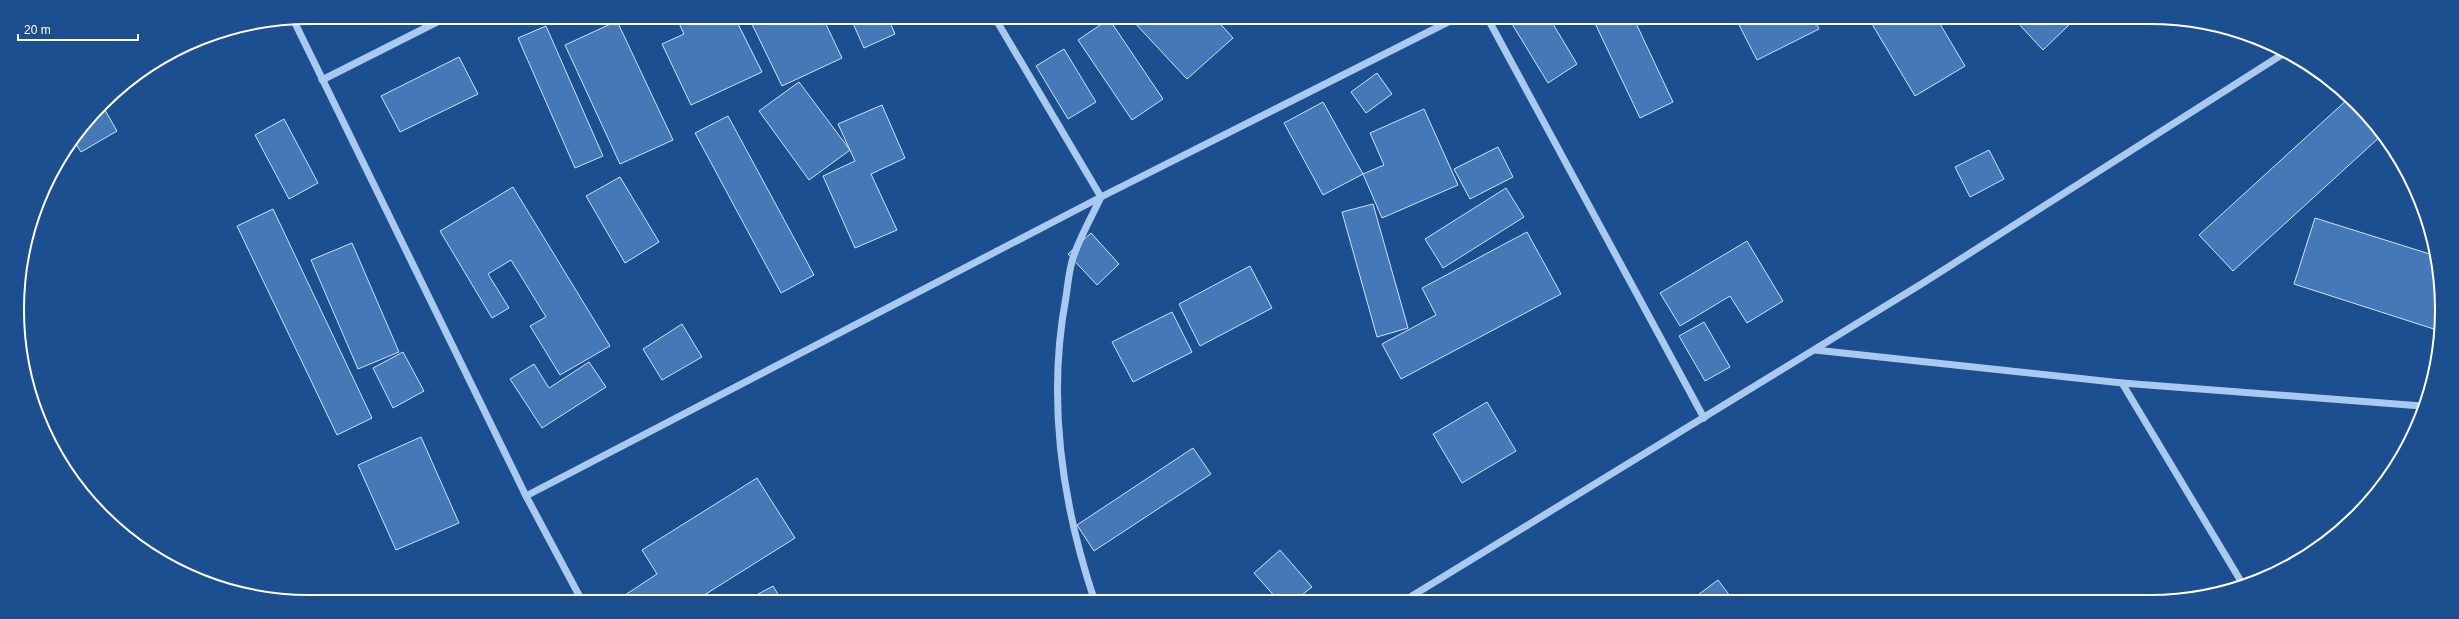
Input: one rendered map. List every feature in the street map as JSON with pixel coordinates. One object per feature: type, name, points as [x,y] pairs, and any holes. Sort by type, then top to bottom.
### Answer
[{"type":"street","points":[[322,80],[433,24]]},
{"type":"street","points":[[999,24],[1100,197]]},
{"type":"street","points":[[526,496],[1100,197],[1442,24]]},
{"type":"street","points":[[1491,24],[1704,418]]},
{"type":"street","points":[[296,25],[526,496],[578,595]]},
{"type":"street","points":[[1415,595],[1923,283],[2280,56]]},
{"type":"street","points":[[1092,595],[1078,551],[1060,452],[1057,382],[1062,317],[1073,256],[1100,197]]},
{"type":"street","points":[[1815,350],[2122,383],[2418,406]]},
{"type":"street","points":[[2122,383],[2240,580]]},
{"type":"building","points":[[610,24],[618,24],[673,140],[620,164],[565,45]]},
{"type":"building","points":[[679,24],[738,24],[762,72],[691,105],[662,44],[684,34]]},
{"type":"building","points":[[752,24],[826,24],[842,58],[782,86]]},
{"type":"building","points":[[853,24],[891,24],[895,34],[864,48]]},
{"type":"building","points":[[1102,24],[1112,24],[1163,99],[1132,120],[1078,40]]},
{"type":"building","points":[[1136,24],[1220,24],[1233,38],[1187,79]]},
{"type":"building","points":[[1512,24],[1553,24],[1577,64],[1548,83]]},
{"type":"building","points":[[1595,24],[1636,24],[1673,102],[1640,118]]},
{"type":"building","points":[[1739,24],[1816,24],[1819,29],[1757,60]]},
{"type":"building","points":[[1872,24],[1940,24],[1965,66],[1915,96]]},
{"type":"building","points":[[2019,24],[2070,24],[2043,50]]},
{"type":"building","points":[[546,26],[603,156],[575,168],[518,38]]},
{"type":"building","points":[[1064,49],[1096,102],[1068,119],[1036,66]]},
{"type":"building","points":[[459,57],[478,94],[400,132],[381,96]]},
{"type":"building","points":[[1377,73],[1392,94],[1366,113],[1351,92]]},
{"type":"building","points":[[799,82],[850,150],[809,180],[759,111]]},
{"type":"building","points":[[1323,102],[1363,174],[1323,195],[1284,123]]},
{"type":"building","points":[[2345,102],[2364,121],[2378,139],[2233,271],[2199,235]]},
{"type":"building","points":[[882,105],[905,158],[871,174],[897,230],[855,248],[823,176],[855,161],[838,124]]},
{"type":"building","points":[[1424,109],[1458,185],[1382,218],[1363,174],[1384,165],[1370,133]]},
{"type":"building","points":[[105,111],[117,131],[81,152],[77,145],[95,121]]},
{"type":"building","points":[[728,116],[814,275],[781,293],[695,133]]},
{"type":"building","points":[[284,119],[318,183],[289,199],[255,135]]},
{"type":"building","points":[[1498,147],[1513,177],[1470,199],[1454,169]]},
{"type":"building","points":[[1989,150],[2004,179],[1970,197],[1955,167]]},
{"type":"building","points":[[620,177],[659,242],[625,263],[586,196]]},
{"type":"building","points":[[513,187],[610,346],[560,375],[530,326],[546,317],[511,260],[488,274],[509,308],[492,318],[440,231]]},
{"type":"building","points":[[1506,188],[1524,217],[1443,268],[1425,239]]},
{"type":"building","points":[[1373,204],[1408,328],[1377,337],[1342,212]]},
{"type":"building","points":[[273,209],[372,418],[337,435],[237,226]]},
{"type":"building","points":[[2315,218],[2430,254],[2433,272],[2435,310],[2434,329],[2294,284]]},
{"type":"building","points":[[1527,232],[1561,294],[1401,379],[1382,344],[1436,315],[1422,288]]},
{"type":"building","points":[[1091,233],[1119,264],[1097,285],[1068,254]]},
{"type":"building","points":[[1747,241],[1783,301],[1747,323],[1730,296],[1680,326],[1660,293]]},
{"type":"building","points":[[352,243],[399,352],[358,369],[311,260]]},
{"type":"building","points":[[1250,266],[1272,308],[1200,346],[1179,304]]},
{"type":"building","points":[[1172,312],[1192,352],[1133,382],[1112,342]]},
{"type":"building","points":[[1704,322],[1730,367],[1705,381],[1679,336]]},
{"type":"building","points":[[682,324],[702,357],[662,380],[643,349]]},
{"type":"building","points":[[403,352],[424,391],[393,408],[373,368]]},
{"type":"building","points":[[589,362],[606,387],[542,428],[510,379],[534,364],[549,388]]},
{"type":"building","points":[[1487,402],[1516,451],[1462,483],[1433,434]]},
{"type":"building","points":[[421,437],[459,523],[396,550],[358,465]]},
{"type":"building","points":[[1193,448],[1211,474],[1094,551],[1077,525]]},
{"type":"building","points":[[757,478],[795,538],[704,595],[625,595],[657,574],[642,550]]},
{"type":"building","points":[[1280,550],[1312,587],[1302,595],[1273,595],[1254,573]]},
{"type":"building","points":[[1718,580],[1729,595],[1698,595]]},
{"type":"building","points":[[773,586],[779,595],[756,595]]}]
